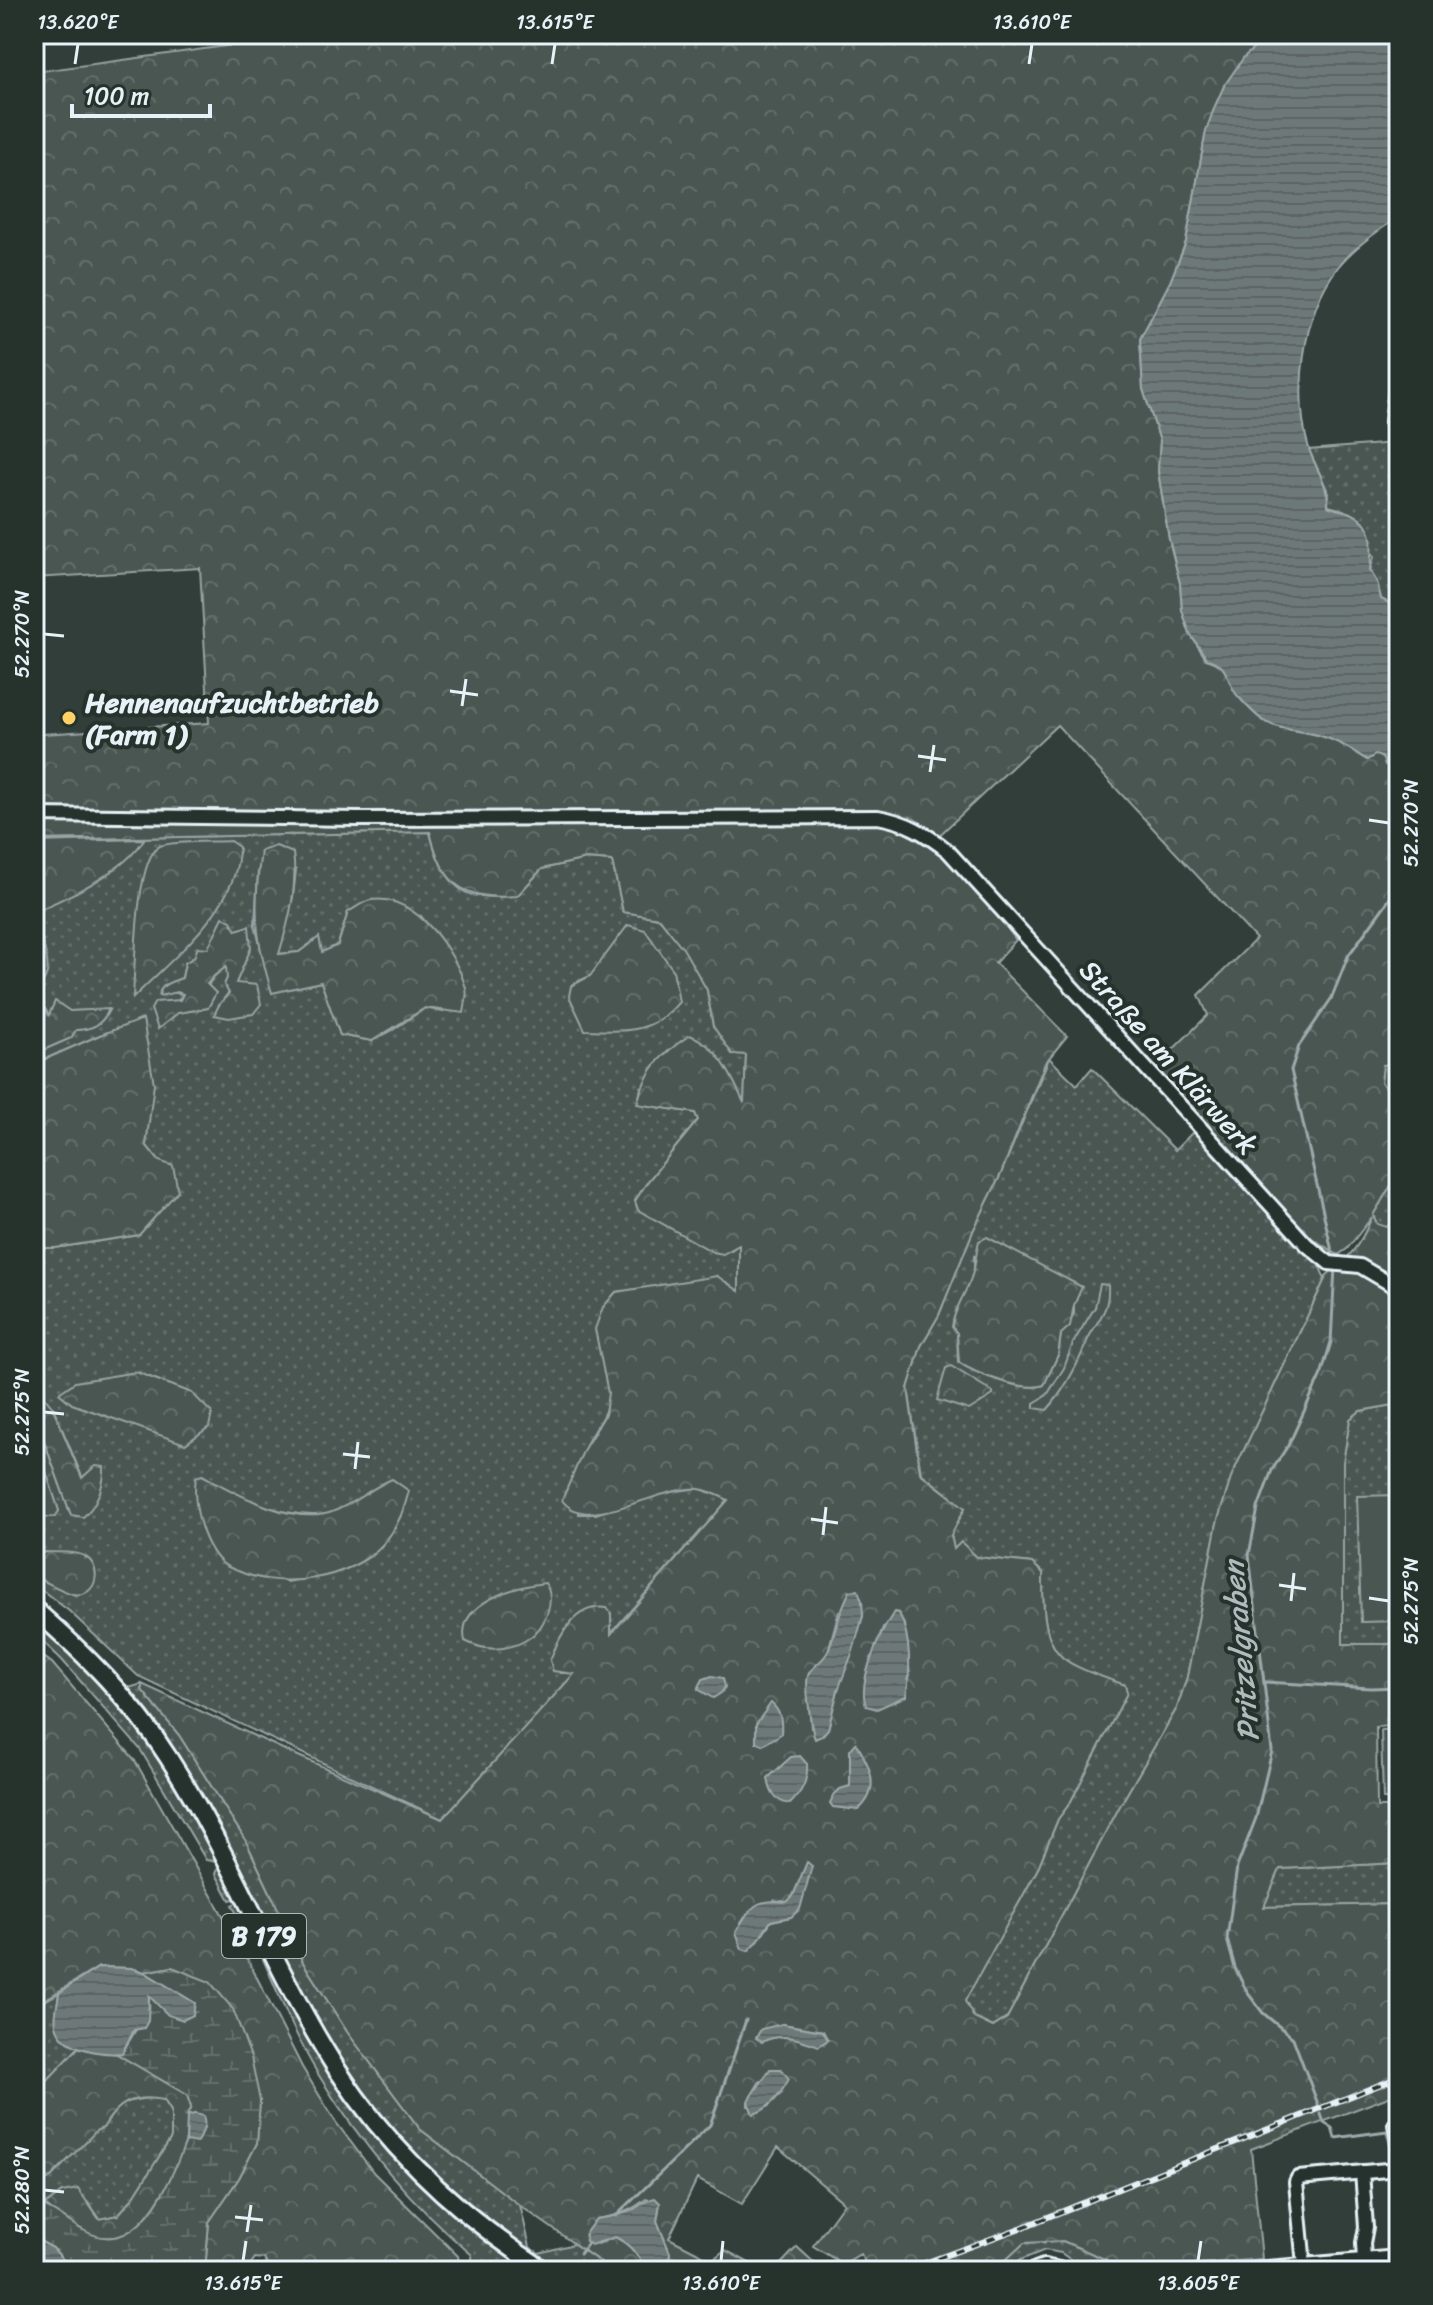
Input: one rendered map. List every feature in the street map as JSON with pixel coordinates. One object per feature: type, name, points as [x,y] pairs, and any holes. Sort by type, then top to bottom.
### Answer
[{"type":"main road","name":"B 179","points":[[34,1609],[122,1694],[168,1756],[239,1885],[297,2000],[338,2071],[379,2127],[445,2197],[490,2234],[545,2271]]},
{"type":"main road","points":[[1255,2271],[1399,2259]]},
{"type":"main road","points":[[1036,2271],[1044,2268],[1059,2271]]},
{"type":"street","points":[[1399,367],[1392,422],[1399,475]]},
{"type":"street","name":"Straße am Klärwerk","points":[[34,815],[358,819],[878,817],[902,821],[920,829],[948,851],[1307,1245],[1335,1264],[1360,1266],[1399,1289]]},
{"type":"street","points":[[1395,2125],[1399,2140]]},
{"type":"street","points":[[1303,2255],[1298,2178],[1399,2166]]},
{"type":"street","points":[[1362,2172],[1366,2227],[1364,2261]]},
{"type":"green space","points":[[315,34],[1270,34],[1224,86],[1206,131],[1186,242],[1170,282],[1140,339],[1143,389],[1160,441],[1158,471],[1180,583],[1182,610],[1190,634],[1206,659],[1223,669],[1237,695],[1264,721],[1284,729],[1325,737],[1367,760],[1375,754],[1393,765],[1399,773],[1399,1067],[1383,1065],[1381,1082],[1399,1105],[1399,1172],[1373,1215],[1377,1224],[1386,1227],[1393,1223],[1399,1194],[1399,1404],[1360,1411],[1350,1419],[1343,1462],[1343,1644],[1399,1644],[1399,1725],[1376,1727],[1377,1807],[1399,1807],[1399,1863],[1280,1869],[1264,1907],[1399,1904],[1399,2093],[1251,2149],[1262,2259],[1108,2271],[1107,2260],[1063,2241],[1024,2243],[994,2271],[871,2271],[860,2254],[843,2264],[813,2246],[844,2203],[778,2147],[742,2204],[697,2179],[669,2238],[712,2260],[725,2250],[764,2271],[662,2271],[668,2266],[670,2253],[657,2221],[660,2203],[646,2199],[622,2213],[596,2219],[585,2234],[586,2241],[598,2244],[615,2237],[632,2249],[650,2271],[606,2271],[600,2262],[420,2129],[348,2033],[304,1964],[246,1841],[179,1735],[142,1690],[142,1684],[442,1819],[574,1674],[553,1671],[550,1660],[570,1623],[586,1610],[607,1608],[611,1613],[611,1634],[728,1500],[703,1490],[683,1490],[589,1513],[574,1510],[562,1500],[584,1449],[605,1415],[608,1393],[595,1329],[603,1307],[616,1292],[717,1276],[739,1291],[739,1245],[723,1254],[713,1252],[638,1210],[635,1201],[648,1181],[698,1120],[695,1113],[637,1104],[645,1081],[656,1064],[690,1035],[717,1054],[744,1103],[746,1055],[732,1054],[713,1026],[707,990],[684,950],[659,918],[623,912],[612,861],[586,859],[542,869],[517,896],[498,897],[468,892],[457,885],[441,865],[430,832],[34,840],[34,740],[43,734],[209,723],[200,568],[34,578],[34,72]],"holes":[[[1057,725],[1256,939],[1199,995],[1208,1015],[1154,1068],[1312,1238],[1338,1255],[1347,1249],[1372,1217],[1354,1250],[1327,1275],[1232,1475],[1217,1523],[1187,1677],[1177,1708],[1120,1806],[1007,2018],[993,2027],[974,2018],[965,2001],[1037,1870],[1058,1819],[1070,1803],[1127,1693],[1125,1685],[1067,1661],[1052,1644],[1045,1621],[1043,1573],[1032,1563],[977,1557],[961,1542],[954,1549],[951,1535],[965,1508],[920,1473],[908,1388],[921,1346],[939,1315],[973,1231],[1000,1176],[1045,1063],[1067,1036],[995,963],[1016,940],[991,907],[931,843]],[[839,1611],[863,1616],[828,1729],[811,1728],[809,1672],[827,1655]],[[904,1624],[910,1675],[905,1696],[867,1706],[865,1687],[883,1628]],[[807,1863],[791,1917],[771,1921],[748,1950],[774,1900],[787,1902],[793,1896]],[[782,2024],[823,2031],[798,2038],[771,2037]],[[760,2081],[782,2093],[776,2098],[748,2106]]]},
{"type":"green space","points":[[1394,443],[1399,475],[1399,608],[1381,599],[1377,582],[1370,571],[1374,557],[1344,510],[1328,506],[1329,494],[1309,450]]},
{"type":"green space","points":[[430,832],[440,862],[451,880],[467,893],[487,897],[517,896],[542,869],[586,859],[612,861],[623,912],[659,918],[685,950],[707,990],[713,1026],[746,1055],[744,1106],[641,1087],[638,1104],[695,1113],[698,1120],[648,1181],[635,1201],[638,1210],[730,1251],[739,1244],[739,1292],[727,1282],[616,1292],[605,1307],[597,1332],[608,1380],[607,1405],[584,1452],[579,1514],[596,1514],[656,1494],[698,1488],[729,1499],[609,1635],[561,1673],[575,1673],[442,1819],[138,1676],[69,1611],[34,1584],[34,1574],[75,1595],[46,1552],[34,1555],[34,1511],[45,1517],[59,1511],[34,1435],[34,1413],[71,1515],[83,1479],[53,1407],[34,1402],[34,1248],[55,1248],[139,1235],[159,1161],[146,1145],[149,1116],[143,1020],[34,1064],[34,1054],[71,1038],[76,1030],[96,1025],[109,1010],[70,1011],[50,1016],[44,1009],[38,994],[47,970],[42,940],[34,940],[34,912],[120,865],[144,839],[34,840]],"holes":[[[160,846],[200,931],[134,996]],[[258,870],[296,870],[293,897],[278,954],[299,952],[319,938],[322,953],[338,944],[348,912],[421,916],[445,947],[460,974],[443,1012],[425,1008],[372,1041],[340,1035],[321,982],[272,992],[255,925]],[[644,930],[657,949],[571,985],[590,976]],[[236,931],[236,984],[215,1015],[229,992],[227,966],[209,984],[208,1008],[177,1013],[158,1028],[183,994],[160,991],[164,985],[182,978],[185,963],[208,949],[215,936]],[[136,1372],[192,1393],[209,1427],[185,1444]],[[202,1475],[262,1505],[310,1515],[342,1510],[382,1484],[404,1511],[375,1553],[352,1566],[326,1575],[286,1582]]]},
{"type":"green space","points":[[144,839],[136,851],[110,872],[34,912],[34,842]]},
{"type":"green space","points":[[230,841],[239,847],[236,869],[216,911],[184,949],[133,998],[141,892],[152,855],[166,844]]},
{"type":"green space","points":[[276,846],[293,853],[294,866],[292,904],[279,954],[299,952],[319,937],[322,952],[338,945],[348,912],[368,901],[387,900],[417,915],[443,942],[466,988],[464,1013],[425,1008],[372,1041],[340,1035],[321,982],[272,993],[262,956],[256,906],[261,851]]},
{"type":"green space","points":[[223,917],[231,921],[236,930],[249,926],[251,948],[236,983],[257,985],[261,1004],[253,1014],[229,1018],[214,1015],[229,993],[224,985],[226,967],[207,984],[216,993],[208,1008],[178,1013],[158,1029],[151,1009],[155,1002],[180,1000],[183,994],[178,992],[159,996],[162,988],[182,978],[185,963],[194,957],[198,947],[208,948]]},
{"type":"green space","points":[[628,925],[645,930],[673,970],[679,1002],[669,1013],[647,1026],[624,1030],[585,1030],[569,996],[571,986],[590,976]]},
{"type":"green space","points":[[34,940],[42,940],[47,958],[47,972],[37,996],[49,1015],[55,1001],[70,1011],[109,1009],[96,1025],[76,1030],[71,1038],[34,1054]]},
{"type":"green space","points":[[143,1019],[154,1084],[146,1145],[159,1161],[173,1166],[178,1191],[139,1235],[55,1248],[34,1248],[34,1064]]},
{"type":"green space","points":[[1049,1058],[1077,1085],[1092,1068],[1175,1150],[1194,1131],[1319,1265],[1325,1279],[1232,1475],[1217,1523],[1187,1677],[1177,1708],[1120,1806],[1007,2018],[993,2027],[974,2018],[964,2001],[1037,1870],[1058,1819],[1070,1803],[1127,1693],[1125,1685],[1067,1661],[1052,1644],[1045,1621],[1043,1573],[1032,1563],[977,1557],[954,1550],[951,1535],[965,1508],[921,1473],[908,1388],[921,1346],[939,1315],[973,1231],[1000,1176]],"holes":[[[974,1256],[1074,1305],[1074,1314],[1061,1334],[1058,1355],[1044,1385],[1013,1384],[988,1377],[958,1362],[957,1333],[974,1270]]]},
{"type":"green space","points":[[1383,1065],[1399,1067],[1399,1105],[1381,1082]]},
{"type":"green space","points":[[1399,1172],[1399,1194],[1393,1223],[1386,1227],[1377,1224],[1373,1215]]},
{"type":"green space","points":[[987,1237],[1082,1287],[1070,1326],[1061,1334],[1058,1355],[1044,1385],[1025,1386],[1000,1381],[959,1362],[953,1320],[971,1279],[979,1241]]},
{"type":"green space","points":[[1100,1284],[1108,1285],[1107,1304],[1074,1370],[1047,1410],[1034,1408],[1034,1403],[1047,1395],[1064,1368],[1073,1343],[1095,1307]]},
{"type":"green space","points":[[951,1366],[993,1392],[993,1395],[969,1410],[937,1400],[946,1368]]},
{"type":"green space","points":[[136,1372],[192,1393],[212,1413],[209,1427],[185,1444],[72,1404],[59,1393],[75,1382]]},
{"type":"green space","points":[[45,1398],[53,1408],[82,1478],[95,1466],[104,1467],[99,1495],[83,1517],[71,1515],[34,1413],[35,1401]]},
{"type":"green space","points":[[1399,1404],[1399,1644],[1343,1645],[1343,1462],[1350,1419],[1360,1411]]},
{"type":"green space","points":[[34,1435],[59,1511],[55,1517],[44,1517],[34,1511]]},
{"type":"green space","points":[[202,1475],[264,1506],[299,1515],[332,1512],[392,1479],[409,1491],[391,1533],[368,1557],[333,1574],[274,1580],[230,1568],[215,1555],[197,1511],[196,1477]]},
{"type":"green space","points":[[1399,1495],[1399,1621],[1361,1622],[1357,1496]]},
{"type":"green space","points":[[46,1552],[80,1554],[90,1561],[96,1574],[88,1592],[73,1594],[37,1578],[34,1574],[34,1555]]},
{"type":"green space","points":[[545,1583],[550,1594],[547,1614],[541,1625],[524,1641],[513,1646],[489,1648],[465,1641],[465,1627],[479,1606],[505,1592]]},
{"type":"green space","points":[[34,1616],[114,1694],[168,1767],[351,2099],[523,2263],[520,2268],[473,2271],[472,2255],[407,2193],[351,2124],[300,2042],[255,1941],[258,1939],[256,1935],[249,1935],[232,1905],[239,1901],[237,1898],[230,1900],[216,1874],[219,1862],[206,1860],[140,1749],[62,1660],[34,1633]]},
{"type":"green space","points":[[34,1650],[52,1663],[134,1759],[247,1958],[302,2067],[335,2121],[374,2173],[458,2256],[461,2271],[271,2271],[264,2259],[255,2258],[246,2271],[205,2271],[209,2222],[239,2178],[257,2143],[260,2101],[172,1967],[144,1972],[131,1968],[99,1967],[34,2006]]},
{"type":"green space","points":[[142,1684],[142,1690],[179,1735],[246,1841],[304,1964],[348,2033],[420,2129],[520,2205],[533,2250],[531,2253],[473,2210],[422,2163],[377,2110],[335,2052],[125,1689]]},
{"type":"green space","points":[[1399,1729],[1399,1799],[1383,1799],[1381,1730]]},
{"type":"green space","points":[[1399,1863],[1399,1904],[1263,1907],[1280,1869]]},
{"type":"green space","points":[[172,1967],[210,1982],[233,2009],[251,2057],[260,2101],[257,2143],[239,2178],[209,2222],[205,2271],[73,2271],[53,2248],[37,2240],[34,2205],[47,2208],[83,2230],[103,2237],[120,2235],[136,2227],[150,2213],[171,2177],[186,2141],[196,2142],[195,2114],[187,2116],[191,2107],[187,2095],[117,2054],[122,2053],[149,2008],[149,1995],[195,2003],[144,1972]]},
{"type":"green space","points":[[59,1993],[56,2012],[58,2031],[79,2047],[40,2088],[34,2121],[34,2007]]},
{"type":"green space","points":[[79,2047],[117,2054],[187,2095],[191,2107],[185,2143],[168,2183],[150,2212],[129,2233],[118,2238],[88,2234],[45,2205],[62,2192],[78,2189],[99,2219],[118,2215],[133,2198],[171,2138],[171,2111],[164,2100],[144,2098],[128,2102],[114,2112],[103,2128],[97,2130],[48,2180],[45,2160],[34,2135],[40,2088]]},
{"type":"green space","points":[[154,2098],[164,2100],[171,2111],[171,2138],[133,2198],[118,2215],[100,2219],[89,2203],[62,2192],[45,2205],[34,2205],[34,2135],[49,2179],[97,2130],[103,2128],[123,2104]]},
{"type":"green space","points":[[1063,2241],[1107,2260],[1108,2271],[1087,2271],[1061,2253],[1045,2250],[1018,2261],[1009,2271],[994,2271],[1024,2243]]},
{"type":"green space","points":[[574,2244],[600,2262],[606,2271],[561,2271],[533,2255],[536,2251],[539,2253]]},
{"type":"green space","points":[[797,2247],[820,2268],[816,2271],[764,2271],[779,2266]]},
{"type":"shaded area","points":[[1270,34],[1399,34],[1399,217],[1351,253],[1326,286],[1309,330],[1304,355],[1302,404],[1309,449],[1326,491],[1328,506],[1353,514],[1366,525],[1372,547],[1370,571],[1377,582],[1381,599],[1399,608],[1399,773],[1393,765],[1385,765],[1382,757],[1375,755],[1367,760],[1325,737],[1270,724],[1250,709],[1237,695],[1220,665],[1207,659],[1190,634],[1182,610],[1180,583],[1169,539],[1158,471],[1160,441],[1143,389],[1140,339],[1170,282],[1186,242],[1206,131],[1215,106],[1224,86],[1244,57]]},
{"type":"shaded area","points":[[858,1590],[863,1616],[853,1651],[828,1729],[815,1739],[809,1707],[808,1676],[828,1651],[850,1591]]},
{"type":"shaded area","points":[[894,1612],[899,1613],[908,1643],[906,1696],[877,1709],[866,1706],[867,1671],[882,1632]]},
{"type":"shaded area","points":[[712,1676],[723,1678],[725,1687],[713,1698],[698,1689],[703,1679]]},
{"type":"shaded area","points":[[771,1703],[780,1717],[781,1734],[763,1745],[756,1742],[756,1724]]},
{"type":"shaded area","points":[[856,1743],[869,1769],[870,1794],[858,1810],[833,1807],[830,1803],[833,1796],[840,1789],[850,1786],[850,1750]]},
{"type":"shaded area","points":[[800,1756],[807,1764],[805,1781],[794,1800],[790,1804],[785,1803],[774,1796],[768,1778],[791,1757]]},
{"type":"shaded area","points":[[807,1862],[812,1866],[800,1909],[791,1917],[771,1921],[748,1951],[742,1949],[736,1932],[746,1916],[761,1903],[787,1902],[793,1896]]},
{"type":"shaded area","points":[[99,1967],[131,1968],[144,1972],[195,2003],[193,2015],[183,2020],[168,2015],[149,1996],[148,2021],[144,2028],[134,2030],[122,2053],[104,2053],[74,2045],[65,2040],[56,2025],[59,1993]]},
{"type":"shaded area","points":[[782,2024],[823,2031],[828,2040],[819,2046],[790,2038],[777,2037],[762,2042],[756,2038],[761,2029]]},
{"type":"shaded area","points":[[770,2069],[781,2069],[789,2079],[770,2105],[753,2114],[748,2102]]},
{"type":"shaded area","points":[[187,2116],[203,2116],[204,2123],[196,2143],[186,2141]]},
{"type":"shaded area","points":[[655,2198],[660,2203],[657,2221],[670,2253],[668,2266],[662,2271],[650,2271],[632,2249],[615,2237],[591,2245],[586,2241],[585,2234],[596,2219],[626,2213]]},
{"type":"shaded area","points":[[34,2216],[38,2240],[53,2248],[73,2271],[34,2271]]},
{"type":"waterway","name":"Pritzelgraben","points":[[1332,997],[1348,956],[1399,886]]},
{"type":"waterway","name":"Pritzelgraben","points":[[1331,999],[1299,1046],[1291,1070],[1334,1260]]},
{"type":"waterway","name":"Pritzelgraben","points":[[1319,2107],[1293,2038],[1263,2013],[1247,1992],[1235,1968],[1227,1939],[1237,1867],[1256,1818],[1272,1751],[1249,1555],[1258,1508],[1272,1470],[1289,1444],[1322,1372],[1331,1342],[1335,1267]]},
{"type":"waterway","points":[[1264,1682],[1399,1687]]},
{"type":"waterway","points":[[616,2216],[710,2125],[746,2020]]},
{"type":"waterway","name":"Pritzelgraben","points":[[1321,2114],[1324,2123],[1332,2128],[1335,2138],[1387,2131],[1393,2156]]},
{"type":"waterway","points":[[580,2254],[588,2243]]},
{"type":"railway","points":[[903,2271],[1023,2227],[1399,2077]]},
{"type":"place","name":"Hennenaufzuchtbetrieb (Farm 1)","points":[[69,718]]}]
